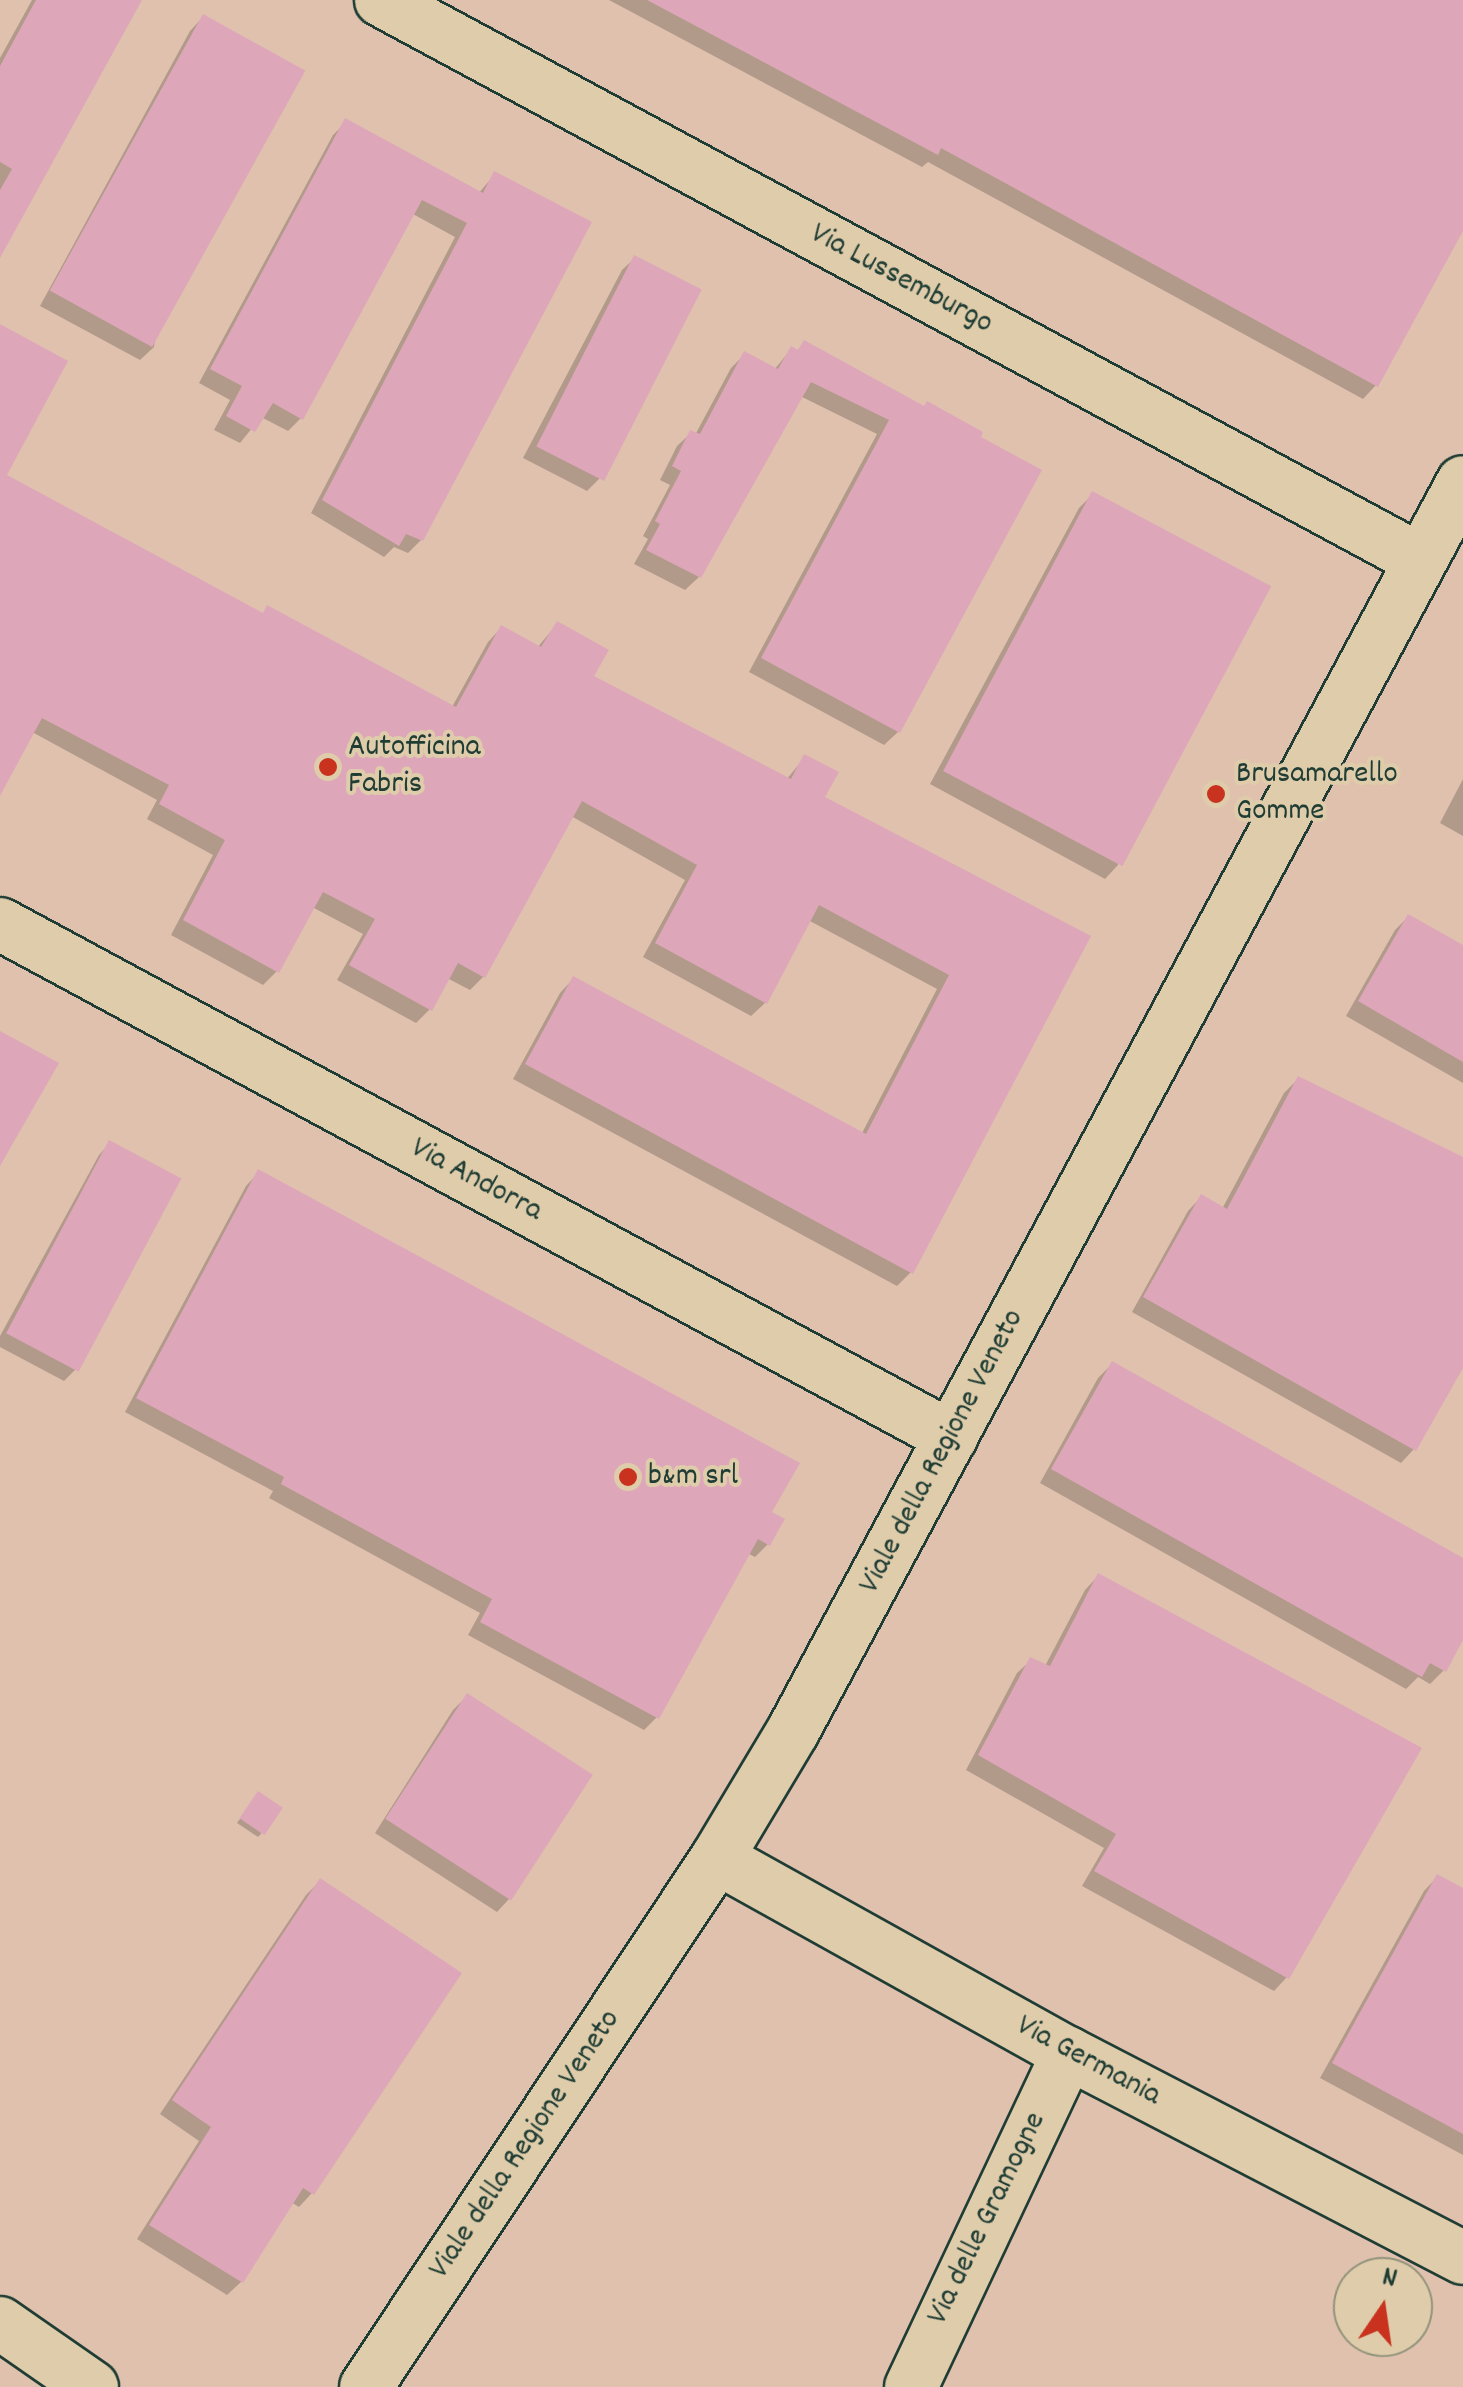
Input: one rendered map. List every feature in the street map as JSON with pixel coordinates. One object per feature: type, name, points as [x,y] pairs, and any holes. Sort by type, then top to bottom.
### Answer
[{"type":"street","name":"Via Lussemburgo","points":[[381,0],[1420,560]]},
{"type":"street","name":"Viale della Regione Veneto","points":[[366,2387],[717,1858],[793,1731],[1463,482]]},
{"type":"street","name":"Via Andorra","points":[[0,924],[951,1437]]},
{"type":"street","name":"Via Germania","points":[[717,1858],[1068,2053],[1463,2258]]},
{"type":"street","name":"Via delle Gramogne","points":[[910,2387],[1068,2053]]},
{"type":"street","points":[[0,2323],[92,2387]]},
{"type":"building","points":[[36,0],[142,0],[0,258],[0,190],[12,169],[0,162],[0,66]]},
{"type":"building","points":[[647,0],[1463,0],[1463,231],[1378,387],[941,148],[938,155]]},
{"type":"building","points":[[203,14],[305,71],[152,347],[50,290]]},
{"type":"building","points":[[345,118],[483,193],[494,171],[592,222],[423,541],[406,534],[399,546],[322,500],[467,223],[422,200],[303,420],[273,403],[255,432],[226,416],[242,386],[210,369]]},
{"type":"building","points":[[634,255],[702,290],[604,481],[536,447]]},
{"type":"building","points":[[0,324],[68,361],[7,475],[263,613],[267,605],[456,707],[501,625],[541,647],[557,621],[609,650],[594,676],[791,779],[804,754],[839,772],[825,797],[1091,936],[913,1274],[525,1064],[573,976],[866,1134],[949,975],[819,905],[767,1004],[655,943],[697,865],[582,801],[485,978],[458,963],[432,1011],[349,965],[375,919],[323,892],[279,973],[183,920],[225,840],[159,804],[169,785],[42,718],[0,796]]},
{"type":"building","points":[[804,340],[924,406],[927,401],[983,432],[981,437],[1042,470],[900,733],[761,658],[889,420],[811,382],[701,578],[646,550],[660,524],[655,521],[681,471],[672,466],[690,430],[700,434],[744,351],[778,369],[791,346],[798,350]]},
{"type":"building","points":[[1092,491],[1271,586],[1122,866],[943,771]]},
{"type":"building","points":[[1408,914],[1463,945],[1463,1062],[1358,1001]]},
{"type":"building","points":[[0,1031],[59,1063],[0,1166]]},
{"type":"building","points":[[1298,1076],[1463,1157],[1463,1368],[1416,1451],[1143,1297],[1201,1194],[1227,1209]]},
{"type":"building","points":[[109,1140],[181,1178],[79,1372],[6,1333]]},
{"type":"building","points":[[258,1169],[800,1463],[772,1512],[785,1519],[770,1546],[758,1539],[659,1719],[480,1622],[492,1599],[281,1484],[284,1477],[136,1398]]},
{"type":"building","points":[[1112,1361],[1463,1558],[1463,1640],[1446,1672],[1430,1663],[1422,1677],[1051,1469]]},
{"type":"building","points":[[1098,1573],[1422,1748],[1289,1979],[1094,1871],[1116,1834],[978,1755],[1030,1657],[1050,1666]]},
{"type":"building","points":[[467,1693],[593,1775],[511,1900],[385,1819]]},
{"type":"building","points":[[258,1791],[283,1808],[264,1835],[240,1818]]},
{"type":"building","points":[[1437,1874],[1463,1888],[1463,2134],[1332,2063]]},
{"type":"building","points":[[320,1878],[462,1973],[314,2195],[303,2188],[243,2283],[149,2225],[211,2127],[172,2100]]},
{"type":"place","name":"Autofficina Fabris","points":[[328,767]]},
{"type":"place","name":"Brusamarello Gomme","points":[[1216,794]]},
{"type":"place","name":"b&m srl","points":[[628,1477]]}]
